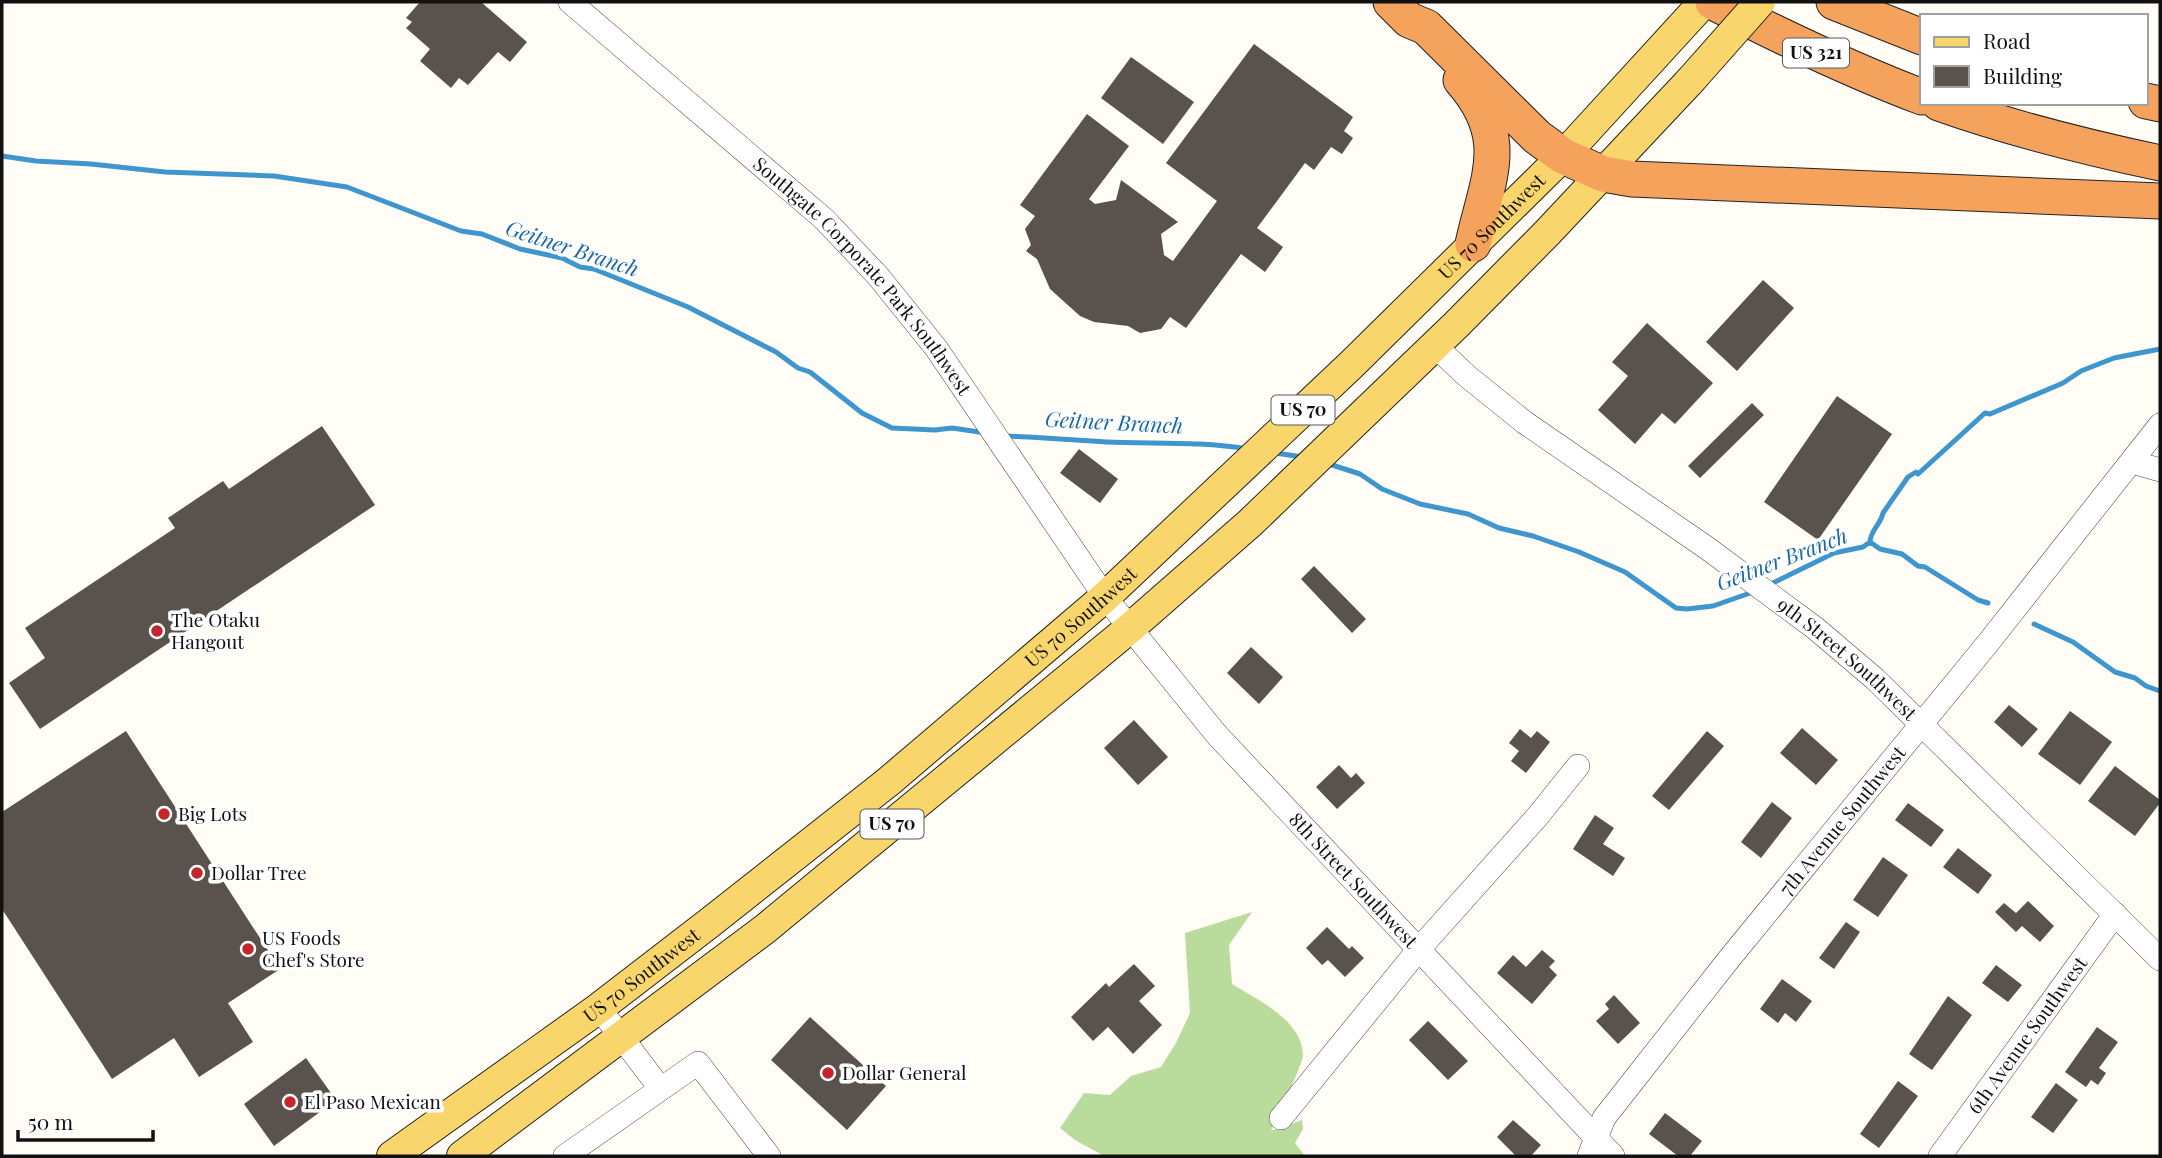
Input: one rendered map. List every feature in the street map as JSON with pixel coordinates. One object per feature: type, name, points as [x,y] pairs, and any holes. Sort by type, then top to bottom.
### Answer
[{"type":"highway","name":"US 321","points":[[1713,2],[1792,43],[1863,75],[1920,96]]},
{"type":"highway","name":"US 321","points":[[1834,2],[1920,36]]},
{"type":"highway","points":[[1400,11],[1426,27],[1537,136],[1563,156],[1603,174],[1632,179],[2160,201]]},
{"type":"highway","points":[[1400,11],[1418,36],[1467,87],[1478,102],[1489,128],[1492,170],[1473,244]]},
{"type":"highway","points":[[1945,105],[2067,143],[2160,163]]},
{"type":"main road","name":"US 70 Southwest","points":[[392,1156],[599,1008],[888,782],[1105,597],[1352,363],[1563,156],[1704,2]]},
{"type":"main road","name":"US 70 Southwest","points":[[462,1156],[765,929],[1130,628],[1250,523],[1434,346],[1603,174],[1760,2]]},
{"type":"street","name":"Southgate Corporate Park Southwest","points":[[570,2],[824,219],[878,276],[936,348],[1105,597]]},
{"type":"street","name":"9th Street Southwest","points":[[1434,346],[1524,422],[1698,542],[1815,628],[1875,679],[1922,724],[2160,959]]},
{"type":"street","name":"7th Avenue Southwest","points":[[1592,1147],[1604,1118],[1729,959],[1922,724],[2160,425]]},
{"type":"street","points":[[2132,462],[2160,470]]},
{"type":"street","name":"8th Street Southwest","points":[[1105,597],[1217,735],[1419,949],[1592,1147],[1613,1156]]},
{"type":"street","points":[[1281,1118],[1419,949],[1537,817],[1578,766]]},
{"type":"street","name":"6th Avenue Southwest","points":[[1940,1156],[2116,914]]},
{"type":"street","points":[[599,1008],[660,1088]]},
{"type":"street","points":[[565,1156],[698,1063],[769,1156]]},
{"type":"green space","points":[[1252,912],[1229,945],[1232,984],[1277,1012],[1295,1031],[1301,1043],[1302,1060],[1271,1131],[1302,1120],[1303,1129],[1295,1143],[1305,1156],[1104,1156],[1060,1128],[1084,1093],[1110,1095],[1131,1076],[1161,1067],[1190,1013],[1185,933]]},
{"type":"building","points":[[420,2],[481,2],[527,42],[510,62],[498,52],[468,85],[459,78],[451,88],[420,61],[430,49],[406,28],[412,22],[406,18]]},
{"type":"building","points":[[1254,44],[1353,117],[1344,131],[1353,138],[1342,154],[1331,147],[1314,170],[1305,163],[1257,228],[1283,247],[1265,272],[1241,254],[1186,328],[1170,317],[1161,329],[1140,333],[1128,326],[1094,322],[1080,316],[1050,289],[1037,259],[1026,251],[1031,245],[1025,229],[1035,216],[1020,205],[1087,114],[1129,146],[1089,199],[1095,204],[1116,200],[1121,180],[1178,222],[1161,234],[1164,255],[1173,261],[1217,201],[1166,163]]},
{"type":"building","points":[[1131,57],[1194,102],[1163,144],[1101,98]]},
{"type":"building","points":[[1763,280],[1794,308],[1737,371],[1706,342]]},
{"type":"building","points":[[1647,323],[1713,383],[1675,424],[1662,413],[1635,444],[1598,410],[1628,376],[1612,362]]},
{"type":"building","points":[[1837,396],[1892,434],[1818,540],[1764,502]]},
{"type":"building","points":[[1752,403],[1764,415],[1700,478],[1688,466]]},
{"type":"building","points":[[322,426],[375,505],[40,729],[9,683],[45,658],[25,628],[175,528],[168,518],[223,481],[229,489]]},
{"type":"building","points":[[1079,449],[1118,479],[1100,503],[1060,473]]},
{"type":"building","points":[[1314,566],[1366,619],[1352,633],[1301,579]]},
{"type":"building","points":[[1251,647],[1283,677],[1259,704],[1227,673]]},
{"type":"building","points":[[2009,705],[2038,729],[2022,747],[1994,722]]},
{"type":"building","points":[[2070,711],[2112,742],[2080,785],[2038,754]]},
{"type":"building","points":[[1134,720],[1168,757],[1138,785],[1104,748]]},
{"type":"building","points":[[1802,728],[1838,760],[1816,785],[1780,753]]},
{"type":"building","points":[[1520,729],[1531,738],[1537,731],[1550,742],[1526,773],[1511,761],[1519,751],[1509,743]]},
{"type":"building","points":[[126,731],[280,969],[228,1003],[253,1042],[199,1077],[174,1038],[112,1079],[2,909],[2,812]]},
{"type":"building","points":[[1707,731],[1724,746],[1669,810],[1652,796]]},
{"type":"building","points":[[1339,765],[1351,778],[1356,773],[1365,783],[1337,809],[1316,787]]},
{"type":"building","points":[[2115,766],[2160,800],[2135,836],[2088,801]]},
{"type":"building","points":[[1772,802],[1792,818],[1761,858],[1741,842]]},
{"type":"building","points":[[1908,803],[1944,830],[1931,847],[1895,820]]},
{"type":"building","points":[[1595,815],[1614,828],[1603,844],[1625,858],[1613,876],[1573,849]]},
{"type":"building","points":[[1958,848],[1992,875],[1978,894],[1943,867]]},
{"type":"building","points":[[1883,857],[1908,875],[1878,917],[1853,900]]},
{"type":"building","points":[[2028,901],[2054,926],[2040,942],[2022,926],[2016,932],[1995,912],[2004,903],[2016,913]]},
{"type":"building","points":[[1846,922],[1860,932],[1834,969],[1819,958]]},
{"type":"building","points":[[1327,927],[1349,949],[1352,946],[1364,958],[1345,977],[1328,960],[1322,965],[1306,948]]},
{"type":"building","points":[[1542,950],[1555,961],[1549,967],[1557,975],[1532,1004],[1497,973],[1513,955],[1526,967]]},
{"type":"building","points":[[1134,964],[1155,986],[1139,1001],[1162,1025],[1133,1054],[1108,1027],[1093,1041],[1071,1017],[1106,983],[1109,987]]},
{"type":"building","points":[[1996,965],[2022,985],[2008,1002],[1982,983]]},
{"type":"building","points":[[1782,979],[1812,1001],[1796,1022],[1785,1013],[1778,1023],[1760,1009]]},
{"type":"building","points":[[1614,995],[1640,1023],[1618,1044],[1596,1021],[1609,1009],[1605,1004]]},
{"type":"building","points":[[1948,996],[1972,1015],[1932,1070],[1909,1054]]},
{"type":"building","name":"Dollar General","points":[[810,1017],[886,1086],[847,1130],[771,1060]]},
{"type":"building","points":[[1428,1021],[1468,1061],[1448,1080],[1409,1040]]},
{"type":"building","points":[[2097,1027],[2118,1042],[2099,1068],[2106,1073],[2098,1085],[2091,1080],[2086,1087],[2065,1072]]},
{"type":"building","name":"El Paso Mexican","points":[[306,1058],[336,1100],[274,1146],[244,1104]]},
{"type":"building","points":[[1898,1081],[1918,1096],[1879,1148],[1860,1134]]},
{"type":"building","points":[[2056,1083],[2078,1100],[2053,1133],[2031,1117]]},
{"type":"building","points":[[1665,1113],[1702,1141],[1690,1156],[1678,1156],[1649,1134]]},
{"type":"building","points":[[1513,1120],[1541,1145],[1531,1156],[1516,1156],[1497,1137]]},
{"type":"waterway","name":"Geitner Branch","points":[[2,156],[165,172],[274,176],[347,187],[461,231],[482,234],[520,249],[562,258],[580,267],[594,269],[688,307],[776,352],[798,368],[810,372],[862,413],[892,428],[952,428],[986,433]]},
{"type":"waterway","name":"Geitner Branch","points":[[1769,585],[1834,553],[1863,547],[1870,542],[1883,513],[1908,477],[1916,472],[1918,474],[1985,413],[1990,414],[2063,383],[2081,371],[2114,358],[2160,349]]},
{"type":"waterway","name":"Geitner Branch","points":[[1003,436],[1195,444],[1248,449]]},
{"type":"waterway","name":"Geitner Branch","points":[[1275,453],[1303,457]]},
{"type":"waterway","name":"Geitner Branch","points":[[1326,463],[1360,474],[1382,489],[1420,504],[1468,514],[1499,528],[1533,536],[1579,552],[1625,572],[1676,608],[1713,606],[1753,592]]},
{"type":"waterway","points":[[1870,542],[1880,549],[1902,554],[1918,566],[1925,567],[1978,600],[1988,603]]},
{"type":"waterway","points":[[2034,624],[2073,642],[2115,672],[2135,678],[2160,691]]},
{"type":"place","name":"The Otaku Hangout","points":[[157,631]]},
{"type":"place","name":"Big Lots","points":[[164,814]]},
{"type":"place","name":"Dollar Tree","points":[[197,873]]},
{"type":"place","name":"US Foods Chef's Store","points":[[248,949]]},
{"type":"place","name":"Dollar General","points":[[828,1073]]},
{"type":"place","name":"El Paso Mexican","points":[[290,1102]]}]
